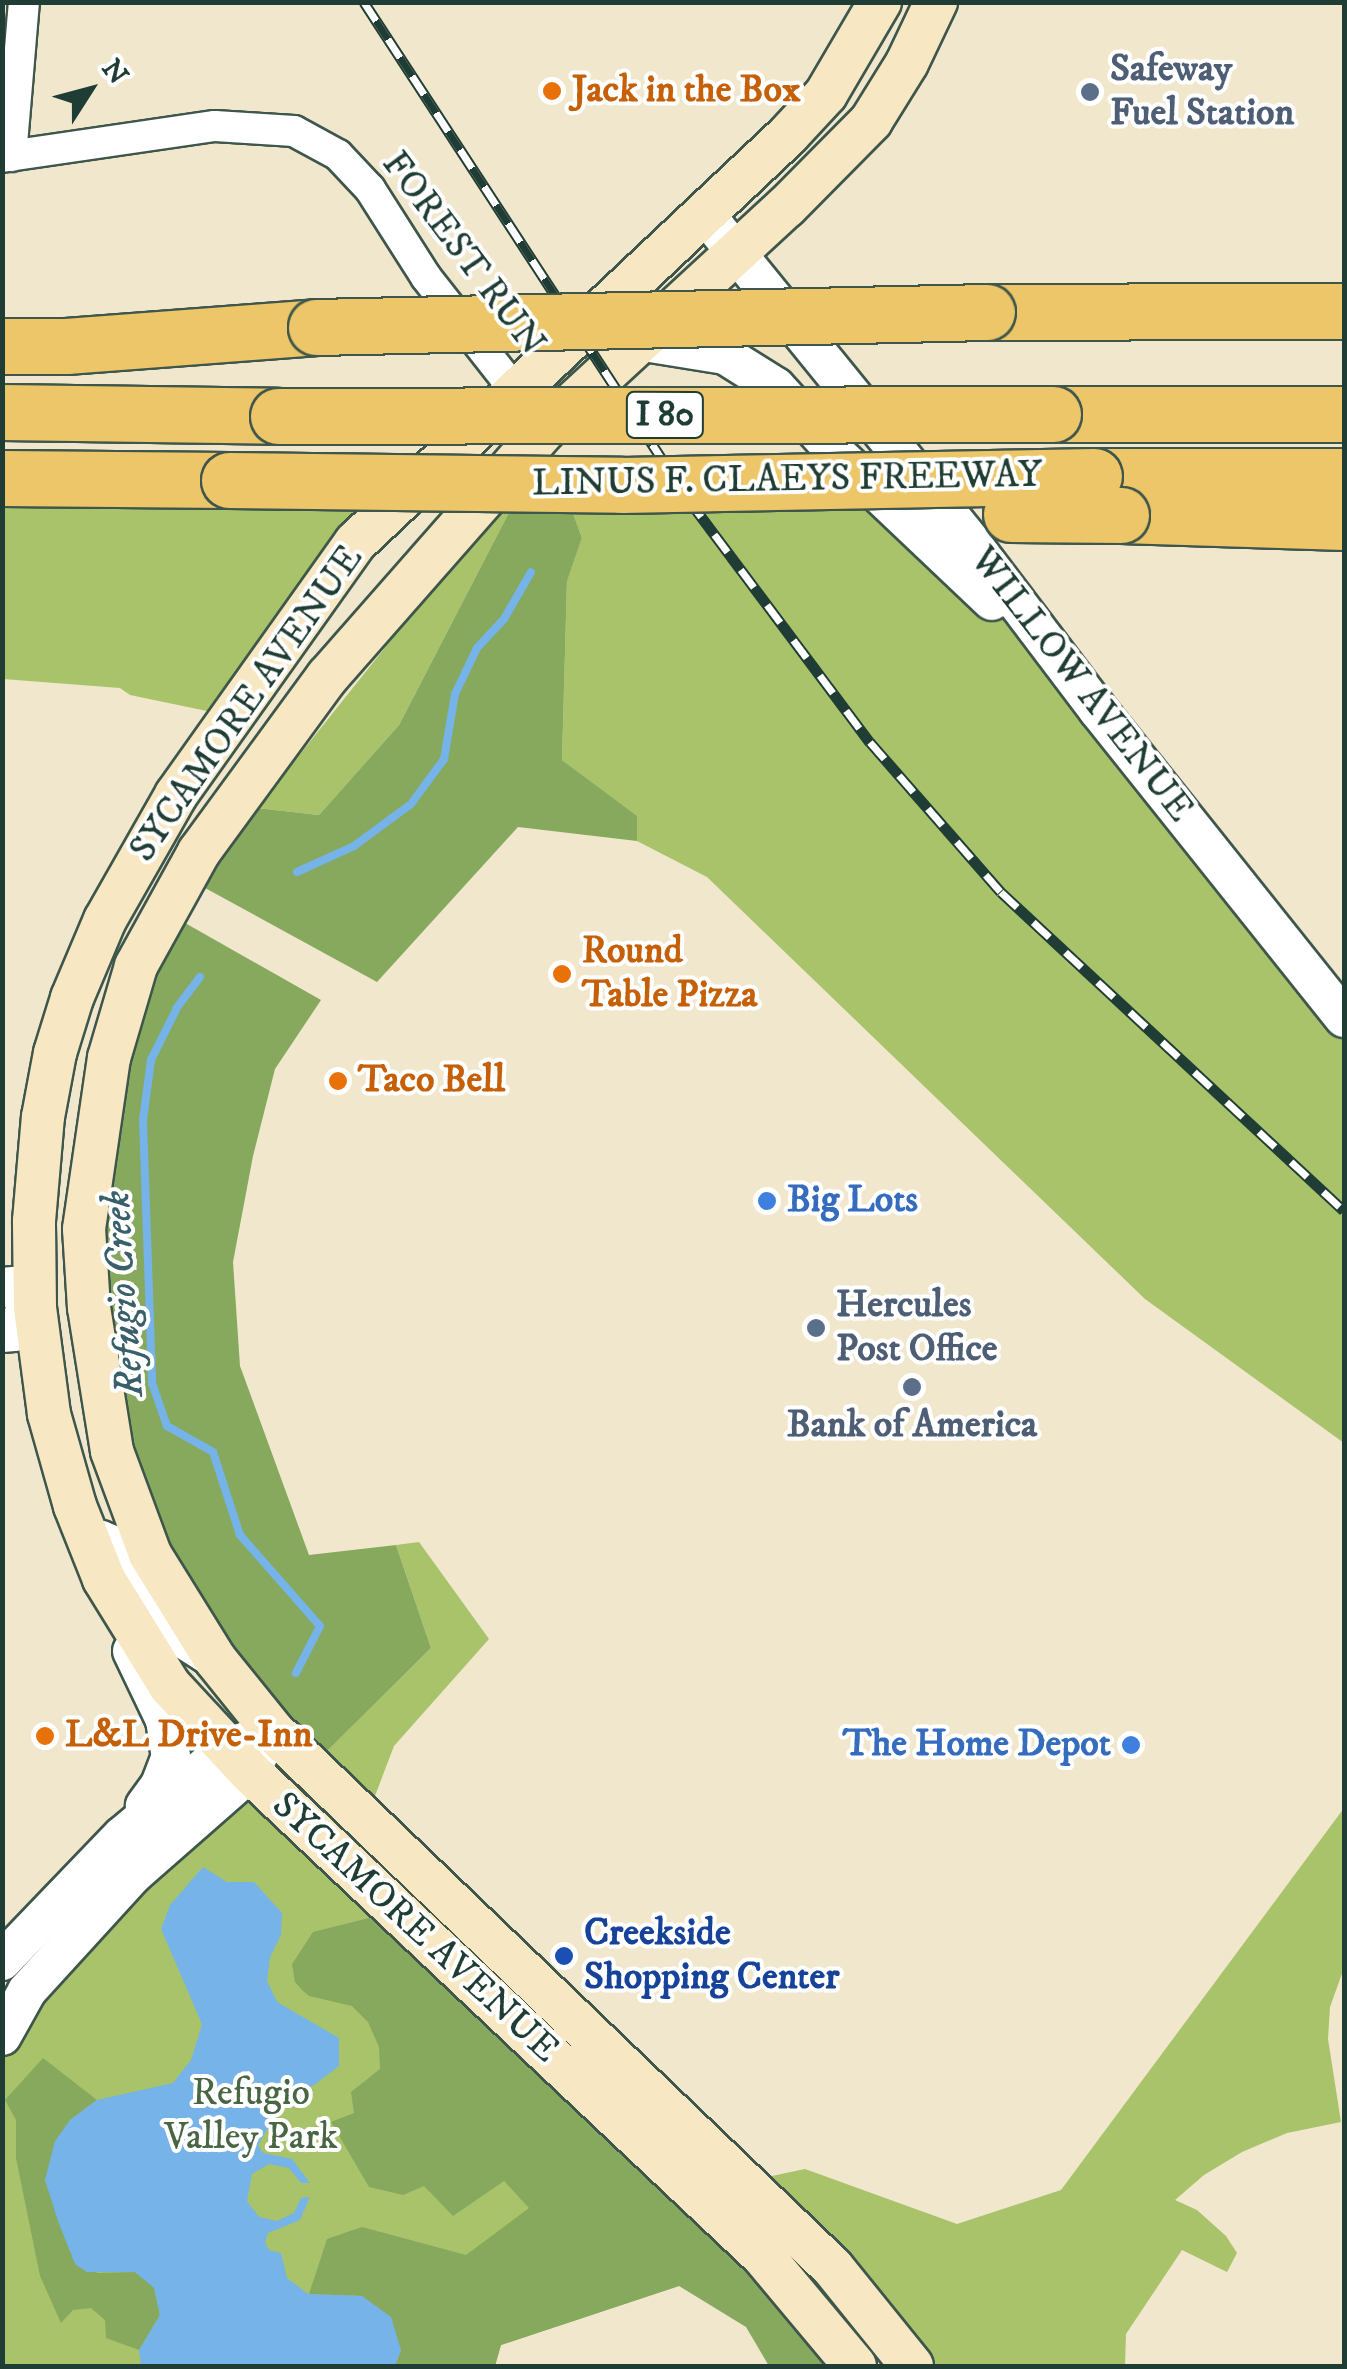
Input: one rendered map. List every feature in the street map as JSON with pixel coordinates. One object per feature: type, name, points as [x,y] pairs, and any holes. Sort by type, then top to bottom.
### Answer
[{"type":"highway","points":[[2,346],[66,346],[316,327],[987,312],[1344,310]]},
{"type":"highway","name":"LINUS F. CLAEYS FREEWAY","points":[[2,412],[278,416],[1344,414]]},
{"type":"highway","name":"LINUS F. CLAEYS FREEWAY","points":[[2,478],[622,486],[900,482],[967,514],[1107,496],[1344,476]]},
{"type":"highway","points":[[1107,496],[1344,522]]},
{"type":"main road","name":"SYCAMORE AVENUE","points":[[855,2366],[763,2256],[238,1761],[170,1686],[96,1560],[17,1309],[34,1222],[43,1117],[55,1053],[72,998],[104,920],[176,795],[356,542],[826,94],[880,2]]},
{"type":"main road","name":"SYCAMORE AVENUE","points":[[912,2366],[832,2267],[731,2166],[272,1731],[215,1659],[150,1554],[112,1451],[89,1308],[84,1228],[108,1058],[136,966],[199,852],[328,676],[544,428],[733,251],[786,207],[871,121],[907,63],[936,2]]},
{"type":"street","name":"FOREST RUN","points":[[24,2],[7,156],[215,126],[294,131],[338,155],[370,189],[426,276],[544,428]]},
{"type":"street","name":"WILLOW AVENUE","points":[[704,214],[971,542],[1098,710],[1344,1018]]},
{"type":"street","points":[[638,341],[725,355],[776,387],[838,455],[969,578],[1098,710]]},
{"type":"street","points":[[17,1309],[89,1308]]},
{"type":"street","points":[[2,1961],[122,1836],[160,1785],[171,1756],[165,1720],[144,1682],[96,1560],[101,1540],[123,1549],[174,1632],[215,1659]]},
{"type":"street","points":[[2,2036],[26,1991],[238,1761],[272,1731]]},
{"type":"street","points":[[122,1836],[238,1761]]},
{"type":"green space","points":[[2,478],[410,483],[231,716],[130,695],[120,688],[3,679]]},
{"type":"green space","points":[[901,482],[1344,1018],[1344,1443],[1145,1299],[707,877],[637,841],[636,816],[562,760],[567,580],[582,538],[569,502]]},
{"type":"green space","points":[[506,496],[517,497],[399,725],[319,815],[257,808]]},
{"type":"green space","points":[[517,497],[569,502],[582,538],[567,581],[562,760],[637,816],[637,841],[518,827],[377,982],[185,877],[257,808],[319,815],[399,725]]},
{"type":"green space","points":[[164,911],[321,1000],[275,1069],[253,1156],[233,1262],[240,1366],[309,1555],[396,1545],[431,1648],[311,1767],[150,1554],[84,1229]]},
{"type":"green space","points":[[419,1542],[489,1639],[394,1746],[365,1822],[311,1767],[431,1648],[396,1545]]},
{"type":"green space","name":"Refugio Valley Park","points":[[250,1772],[692,2189],[679,2286],[501,2345],[495,2366],[3,2366],[3,2036]]},
{"type":"green space","points":[[1344,1808],[1344,1968],[1330,2007],[1328,2039],[1341,2122],[1287,2133],[1242,2152],[1204,2175],[1175,2200],[1197,2210],[1226,2236],[1237,2253],[1227,2272],[1182,2250],[1126,2334],[1125,2366],[912,2366],[767,2177],[805,2169],[957,2224],[1061,2190]]},
{"type":"green space","points":[[397,1911],[855,2366],[769,2366],[746,2327],[679,2286],[501,2345],[495,2366],[395,2366],[401,2350],[362,2296],[309,2294],[327,2239],[362,2227],[466,2255],[529,2208],[504,2181],[453,2216],[424,2186],[403,2195],[369,2187],[331,2122],[354,2113],[351,2092],[380,2069],[379,2047],[368,2022],[352,2006],[309,1996],[302,1990],[295,1982],[292,1964],[313,1932]]},
{"type":"green space","points":[[43,2058],[97,2100],[70,2120],[45,2180],[76,2264],[98,2273],[135,2272],[154,2287],[160,2315],[139,2350],[106,2338],[105,2320],[91,2308],[73,2310],[61,2323],[40,2276],[16,2158],[16,2120],[5,2100]]},
{"type":"water","points":[[203,1867],[227,1882],[254,1882],[282,1913],[281,1935],[270,1957],[267,1981],[277,2002],[339,2038],[339,2066],[314,2085],[286,2098],[258,2145],[263,2153],[292,2159],[310,2183],[301,2183],[289,2168],[269,2164],[252,2174],[247,2201],[259,2217],[277,2221],[294,2213],[301,2198],[310,2197],[300,2220],[268,2233],[265,2242],[269,2250],[281,2253],[287,2278],[308,2294],[362,2296],[391,2317],[401,2350],[395,2366],[141,2366],[139,2350],[160,2315],[154,2288],[135,2272],[87,2272],[75,2264],[58,2221],[45,2180],[55,2141],[70,2120],[97,2100],[173,2083],[191,2060],[202,2024],[161,1929],[170,1905]]},
{"type":"waterway","name":"Refugio Creek","points":[[297,872],[354,846],[411,804],[444,759],[455,694],[477,648],[504,619],[531,572]]},
{"type":"waterway","name":"Refugio Creek","points":[[200,977],[177,1008],[151,1060],[143,1120],[152,1383],[167,1426],[213,1452],[240,1535],[320,1626],[296,1673]]},
{"type":"railway","points":[[364,2],[688,499],[870,742],[1001,892],[1344,1211]]},
{"type":"place","name":"Jack in the Box","points":[[552,91]]},
{"type":"place","name":"Safeway Fuel Station","points":[[1090,92]]},
{"type":"place","name":"Round Table Pizza","points":[[562,974]]},
{"type":"place","name":"Taco Bell","points":[[338,1081]]},
{"type":"place","name":"Big Lots","points":[[767,1201]]},
{"type":"place","name":"Hercules Post Office","points":[[816,1328]]},
{"type":"place","name":"Bank of America","points":[[912,1387]]},
{"type":"place","name":"L&L Drive-Inn","points":[[45,1736]]},
{"type":"place","name":"The Home Depot","points":[[1131,1745]]},
{"type":"place","name":"Creekside Shopping Center","points":[[564,1956]]}]
